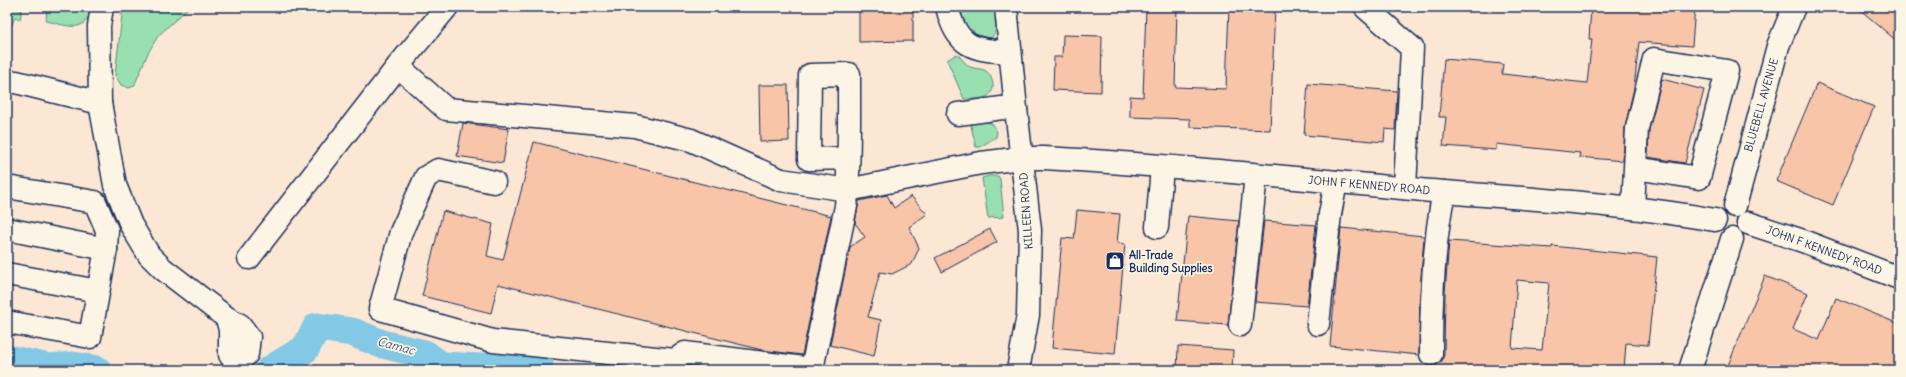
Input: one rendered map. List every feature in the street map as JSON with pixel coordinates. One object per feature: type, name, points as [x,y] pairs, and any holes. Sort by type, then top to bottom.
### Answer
[{"type":"street","points":[[102,7],[99,26],[100,103],[115,185],[131,225],[149,255],[163,269],[227,318],[230,330],[230,355],[236,367]]},
{"type":"street","points":[[249,258],[398,66],[447,7]]},
{"type":"street","points":[[947,7],[950,20],[960,38],[974,48],[1010,52]]},
{"type":"street","name":"KILLEEN ROAD","points":[[1006,7],[1030,230],[1028,315],[1018,370]]},
{"type":"street","name":"BLUEBELL AVENUE","points":[[1735,206],[1778,46],[1794,7]]},
{"type":"street","points":[[1366,8],[1412,48],[1405,188]]},
{"type":"street","points":[[1633,208],[1635,168],[1637,128],[1654,59],[1727,72],[1699,178],[1635,168]]},
{"type":"street","name":"JOHN F KENNEDY ROAD","points":[[398,66],[446,109],[635,126],[691,140],[781,180],[848,190],[981,163],[1022,158],[1086,160],[1444,192],[1594,203],[1715,220]]},
{"type":"street","points":[[16,82],[100,103]]},
{"type":"street","points":[[958,114],[1002,108],[1016,109]]},
{"type":"street","points":[[494,182],[438,170],[426,177],[401,232],[380,309],[493,341],[675,360],[686,353],[813,369],[846,206],[848,190],[848,158]]},
{"type":"street","points":[[1157,227],[1162,167]]},
{"type":"street","points":[[1240,324],[1256,175]]},
{"type":"street","points":[[1318,324],[1330,214],[1336,182]]},
{"type":"street","points":[[7,187],[96,202],[107,230],[106,249],[90,337],[7,322]]},
{"type":"street","points":[[1430,354],[1435,256],[1439,216],[1444,192]]},
{"type":"street","points":[[1735,206],[1740,208],[1746,214],[1748,223],[1743,234],[1732,239],[1726,238],[1719,233],[1715,220],[1716,214],[1721,209],[1735,206]]},
{"type":"street","name":"JOHN F KENNEDY ROAD","points":[[1748,223],[1803,241],[1899,278]]},
{"type":"street","points":[[7,229],[106,249]]},
{"type":"street","points":[[1690,370],[1732,239]]},
{"type":"street","points":[[7,274],[98,291]]},
{"type":"green space","points":[[7,7],[22,7],[20,20],[15,17],[7,37]]},
{"type":"green space","points":[[47,7],[91,7],[85,22],[80,25],[68,26],[46,21]]},
{"type":"green space","points":[[123,7],[189,7],[158,36],[148,53],[134,86],[129,88],[121,85],[115,75]]},
{"type":"green space","points":[[960,7],[995,7],[996,26],[993,36],[984,39],[976,38],[973,30],[970,30],[964,22]]},
{"type":"green space","points":[[957,54],[970,67],[984,70],[989,74],[993,84],[991,94],[979,99],[964,99],[947,60]]},
{"type":"green space","points":[[984,121],[993,124],[997,132],[996,137],[980,147],[976,147],[970,122]]},
{"type":"green space","points":[[998,176],[1000,179],[1004,217],[988,218],[982,178]]},
{"type":"building","points":[[859,7],[913,7],[913,41],[859,42]]},
{"type":"building","points":[[1146,7],[1177,7],[1175,87],[1226,89],[1229,7],[1275,7],[1270,130],[1190,127],[1190,119],[1130,117],[1130,96],[1143,97]]},
{"type":"building","points":[[1591,7],[1695,7],[1692,46],[1639,42],[1634,88],[1625,127],[1623,161],[1579,157],[1580,153],[1496,144],[1496,150],[1443,146],[1446,117],[1439,117],[1444,59],[1503,64],[1502,74],[1587,83],[1592,39],[1589,39]]},
{"type":"building","points":[[1857,7],[1899,7],[1899,43]]},
{"type":"building","points":[[1063,35],[1102,36],[1101,92],[1053,90],[1054,57],[1062,57]]},
{"type":"building","points":[[1662,79],[1704,90],[1685,163],[1648,157],[1649,130]]},
{"type":"building","points":[[1817,83],[1874,107],[1833,205],[1776,181]]},
{"type":"building","points":[[1308,84],[1397,91],[1395,130],[1385,129],[1384,142],[1304,135]]},
{"type":"building","points":[[759,85],[788,85],[789,141],[760,142]]},
{"type":"building","points":[[463,123],[509,129],[503,163],[457,156]]},
{"type":"building","points":[[534,142],[831,216],[802,355],[762,350],[498,284],[491,313],[422,296],[443,211],[493,224],[487,256],[503,260]]},
{"type":"building","points":[[887,195],[894,208],[911,196],[927,214],[909,227],[919,248],[912,264],[892,274],[880,272],[868,317],[881,320],[874,356],[830,345],[850,247],[865,237],[855,223],[859,201]]},
{"type":"building","points":[[1077,210],[1120,214],[1117,243],[1125,244],[1115,354],[1052,348],[1062,238],[1074,239]]},
{"type":"building","points":[[1188,216],[1239,221],[1228,325],[1177,321]]},
{"type":"building","points":[[1264,221],[1316,225],[1307,306],[1255,302]]},
{"type":"building","points":[[1341,228],[1424,236],[1420,292],[1419,355],[1330,346]]},
{"type":"building","points":[[990,229],[997,242],[942,272],[935,258]]},
{"type":"building","points":[[1449,241],[1552,248],[1552,246],[1657,257],[1648,345],[1626,343],[1624,370],[1435,370],[1436,365],[1442,361],[1444,354],[1445,293]],"holes":[[[1517,280],[1549,283],[1542,350],[1512,348]]]},
{"type":"building","points":[[1765,276],[1808,293],[1793,329],[1819,340],[1836,298],[1899,324],[1899,370],[1726,370]]},
{"type":"building","points":[[1178,346],[1233,350],[1232,370],[1177,370]]},
{"type":"waterway","name":"Camac","points":[[270,370],[305,349],[317,327],[352,332],[382,344],[425,354],[441,366],[480,368],[508,363],[539,363]]},
{"type":"waterway","name":"Camac","points":[[7,359],[49,368],[73,366],[97,370]]},
{"type":"place","name":"All-Trade Building Supplies","points":[[1115,261]]}]
